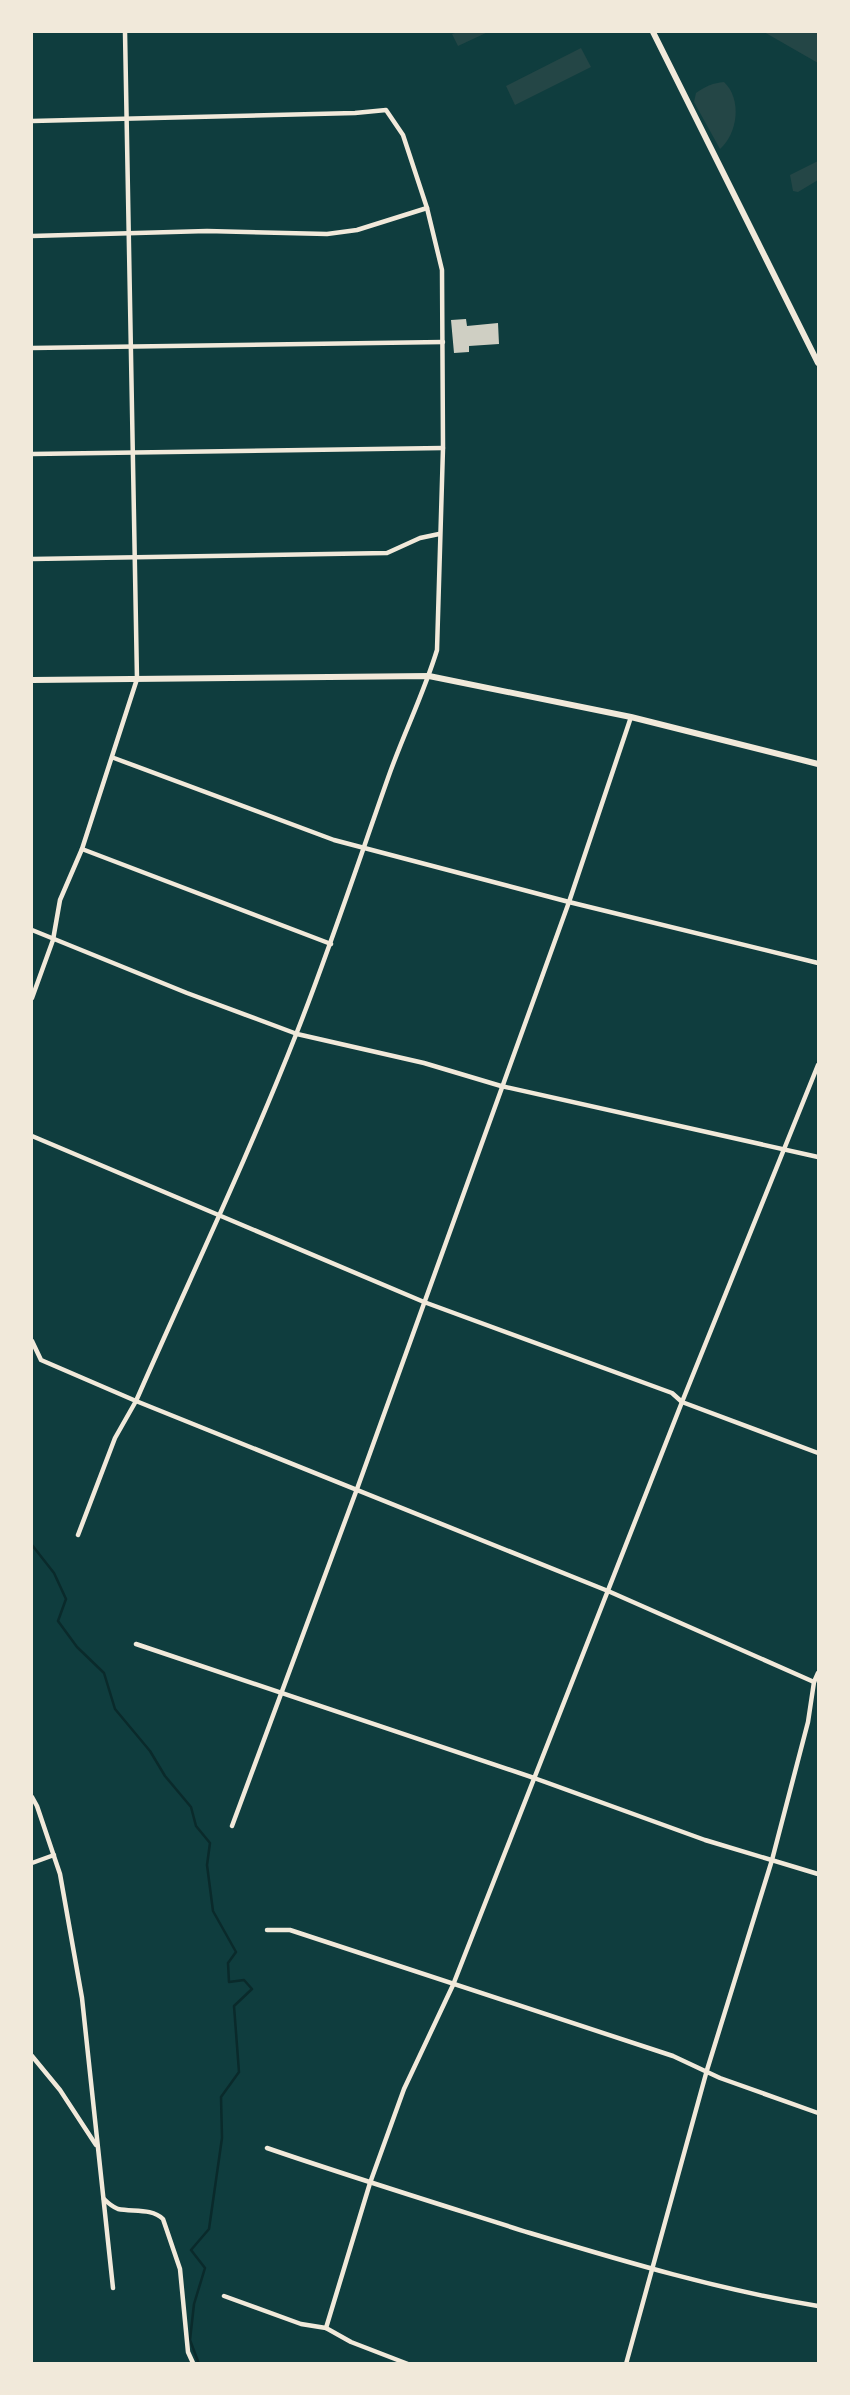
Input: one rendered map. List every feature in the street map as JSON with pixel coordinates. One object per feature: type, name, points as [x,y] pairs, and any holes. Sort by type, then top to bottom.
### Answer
[{"type":"street","points":[[32,998],[53,940],[60,900],[82,849],[114,758],[137,679],[125,32]]},
{"type":"street","points":[[653,32],[818,363]]},
{"type":"street","points":[[32,121],[128,121],[386,110],[403,135],[427,208],[442,270],[443,448],[437,650],[388,775],[331,944],[297,1034],[136,1401],[115,1438],[78,1535]]},
{"type":"street","points":[[32,236],[207,232],[327,234],[357,230],[427,208]]},
{"type":"street","points":[[32,348],[443,342]]},
{"type":"street","points":[[32,454],[443,448]]},
{"type":"street","points":[[32,559],[387,553],[420,538],[439,534]]},
{"type":"street","points":[[32,680],[429,676],[631,717],[818,764]]},
{"type":"street","points":[[232,1826],[358,1489],[569,902],[631,717]]},
{"type":"street","points":[[114,758],[334,841],[818,963]]},
{"type":"street","points":[[82,849],[331,944]]},
{"type":"street","points":[[32,930],[297,1034],[424,1063],[501,1086],[818,1157]]},
{"type":"street","points":[[326,2328],[370,2183],[404,2089],[453,1985],[682,1402],[818,1065]]},
{"type":"street","points":[[32,1136],[424,1302],[672,1393],[682,1402],[818,1453]]},
{"type":"street","points":[[32,1341],[41,1360],[136,1401],[608,1591],[814,1682]]},
{"type":"street","points":[[136,1644],[534,1778],[705,1840],[818,1874]]},
{"type":"street","points":[[626,2364],[707,2070],[772,1860],[818,1673]]},
{"type":"street","points":[[32,1797],[60,1874],[82,1998],[113,2288]]},
{"type":"street","points":[[32,1863],[54,1855]]},
{"type":"street","points":[[267,1930],[290,1930],[673,2056],[720,2078],[818,2113]]},
{"type":"street","points":[[32,2056],[60,2090],[96,2145]]},
{"type":"street","points":[[267,2148],[370,2183],[652,2270],[757,2296],[818,2306]]},
{"type":"street","points":[[103,2198],[115,2208],[159,2215],[163,2220],[180,2269],[188,2352],[193,2363]]},
{"type":"street","points":[[224,2296],[301,2324],[326,2328],[351,2342],[408,2364]]},
{"type":"shaded area","points":[[488,32],[458,46],[452,34]]},
{"type":"shaded area","points":[[764,32],[818,32],[818,63]]},
{"type":"shaded area","points":[[581,48],[591,67],[515,105],[506,86]]},
{"type":"shaded area","points":[[724,82],[734,97],[736,116],[731,134],[720,149],[694,102],[696,93],[713,84]]},
{"type":"shaded area","points":[[818,161],[818,180],[798,192],[793,191],[790,175]]},
{"type":"building","points":[[466,319],[467,326],[498,323],[499,344],[469,346],[469,352],[454,353],[451,320]]},
{"type":"waterway","points":[[32,1545],[54,1573],[66,1599],[58,1621],[77,1647],[104,1673],[115,1709],[191,1807],[196,1826],[210,1843],[207,1865],[213,1911],[236,1952],[228,1963],[229,1982],[244,1980],[252,1989],[234,2006],[239,2072],[221,2097],[222,2138],[209,2229],[191,2250],[205,2268],[194,2304],[190,2340],[199,2364]]}]
